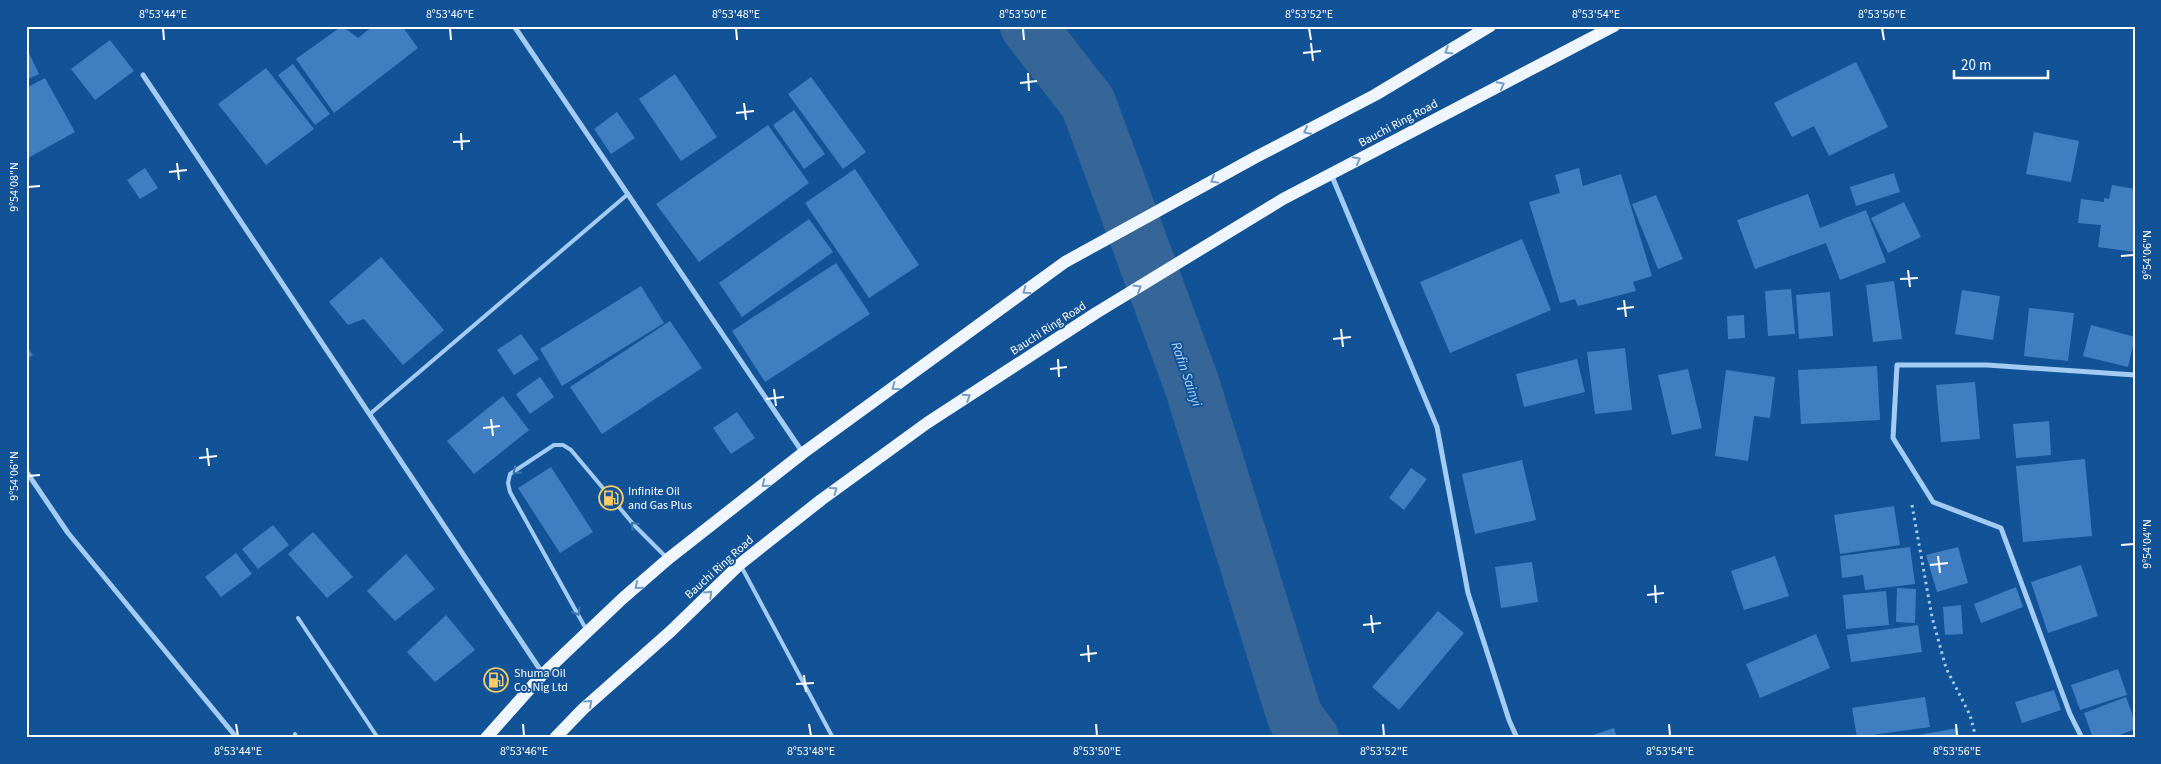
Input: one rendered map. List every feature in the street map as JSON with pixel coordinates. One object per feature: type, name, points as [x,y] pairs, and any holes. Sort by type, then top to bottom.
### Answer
[{"type":"main road","points":[[486,738],[543,674],[622,599],[668,560],[803,453],[1065,262],[1256,157],[1375,95],[1490,26]]},
{"type":"main road","name":"Bauchi Ring Road","points":[[555,738],[582,709],[671,630],[740,564],[821,500],[927,423],[1096,313],[1283,199],[1614,26]]},
{"type":"street","points":[[514,26],[803,453]]},
{"type":"street","points":[[143,75],[543,674]]},
{"type":"street","points":[[1331,174],[1437,427],[1468,592],[1509,720],[1517,738]]},
{"type":"street","points":[[2082,738],[2070,714],[2001,528],[1933,502],[1893,438],[1897,365],[1987,365],[2135,375]]},
{"type":"street","points":[[26,471],[68,533],[237,738]]},
{"type":"lane","points":[[370,414],[628,194]]},
{"type":"lane","points":[[588,632],[510,492],[508,483],[510,474],[554,445],[563,445],[571,450],[634,525],[668,560]]},
{"type":"lane","points":[[740,564],[833,738]]},
{"type":"lane","points":[[298,618],[378,738]]},
{"type":"path","points":[[1912,501],[1913,521],[1946,668],[1970,715],[1976,738]]},
{"type":"building","points":[[342,26],[358,38],[373,26],[402,26],[418,48],[334,113],[296,59]]},
{"type":"building","points":[[110,40],[134,71],[95,100],[71,69]]},
{"type":"building","points":[[26,47],[39,74],[26,80]]},
{"type":"building","points":[[1856,62],[1888,127],[1829,156],[1814,126],[1792,137],[1774,103]]},
{"type":"building","points":[[293,64],[330,114],[315,125],[278,75]]},
{"type":"building","points":[[266,68],[314,129],[266,165],[218,104]]},
{"type":"building","points":[[675,74],[717,137],[681,161],[639,99]]},
{"type":"building","points":[[811,77],[866,152],[843,169],[788,94]]},
{"type":"building","points":[[45,78],[75,132],[28,158],[26,155],[26,88]]},
{"type":"building","points":[[794,110],[825,154],[804,169],[773,125]]},
{"type":"building","points":[[617,112],[635,138],[611,154],[594,129]]},
{"type":"building","points":[[768,125],[809,183],[699,262],[656,204]]},
{"type":"building","points":[[2034,132],[2079,141],[2071,182],[2026,174]]},
{"type":"building","points":[[145,168],[158,188],[140,199],[127,180]]},
{"type":"building","points":[[1579,168],[1583,186],[1621,174],[1652,276],[1633,282],[1636,291],[1578,306],[1575,299],[1560,303],[1529,202],[1560,193],[1555,175]]},
{"type":"building","points":[[855,169],[919,265],[869,298],[805,203]]},
{"type":"building","points":[[1894,173],[1900,192],[1856,206],[1850,187]]},
{"type":"building","points":[[2112,185],[2135,189],[2135,252],[2098,247],[2101,225],[2078,223],[2081,199],[2104,202],[2104,198],[2109,199]]},
{"type":"building","points":[[1808,194],[1820,228],[1866,210],[1886,262],[1840,280],[1826,243],[1755,269],[1737,220]]},
{"type":"building","points":[[1656,195],[1683,259],[1658,269],[1632,204]]},
{"type":"building","points":[[1904,202],[1921,237],[1888,253],[1871,218]]},
{"type":"building","points":[[809,219],[833,252],[742,317],[719,283]]},
{"type":"building","points":[[1522,239],[1551,310],[1450,353],[1420,282]]},
{"type":"building","points":[[381,257],[444,330],[403,365],[364,319],[348,325],[329,302]]},
{"type":"building","points":[[836,263],[870,314],[765,382],[732,331]]},
{"type":"building","points":[[1894,281],[1902,339],[1873,342],[1866,285]]},
{"type":"building","points":[[641,286],[664,323],[562,386],[540,349]]},
{"type":"building","points":[[1791,289],[1795,334],[1768,336],[1765,291]]},
{"type":"building","points":[[1962,290],[2000,296],[1993,340],[1955,334]]},
{"type":"building","points":[[1830,292],[1833,336],[1799,339],[1796,295]]},
{"type":"building","points":[[2029,308],[2074,313],[2068,361],[2024,356]]},
{"type":"building","points":[[1744,315],[1745,338],[1728,339],[1727,316]]},
{"type":"building","points":[[670,321],[702,368],[602,434],[570,387]]},
{"type":"building","points":[[2091,325],[2135,337],[2128,367],[2083,356]]},
{"type":"building","points":[[521,334],[539,359],[514,375],[497,350]]},
{"type":"building","points":[[26,346],[33,355],[26,360]]},
{"type":"building","points":[[1625,348],[1632,410],[1595,414],[1587,352]]},
{"type":"building","points":[[1577,359],[1585,392],[1524,407],[1516,374]]},
{"type":"building","points":[[1877,366],[1880,420],[1801,424],[1798,370]]},
{"type":"building","points":[[1688,369],[1702,428],[1672,435],[1658,375]]},
{"type":"building","points":[[1726,370],[1775,377],[1770,418],[1754,416],[1748,461],[1715,456]]},
{"type":"building","points":[[540,377],[554,397],[530,414],[516,394]]},
{"type":"building","points":[[1975,382],[1980,439],[1941,442],[1936,385]]},
{"type":"building","points":[[503,396],[529,430],[474,474],[447,441]]},
{"type":"building","points":[[737,412],[755,438],[731,454],[713,428]]},
{"type":"building","points":[[2049,421],[2051,455],[2016,458],[2013,424]]},
{"type":"building","points":[[2085,459],[2092,536],[2023,542],[2016,466]]},
{"type":"building","points":[[1522,460],[1536,520],[1475,534],[1462,474]]},
{"type":"building","points":[[551,467],[593,532],[560,553],[518,488]]},
{"type":"building","points":[[1411,468],[1427,479],[1404,510],[1389,498]]},
{"type":"building","points":[[1894,506],[1900,545],[1840,554],[1834,515]]},
{"type":"building","points":[[273,525],[289,545],[258,569],[242,549]]},
{"type":"building","points":[[313,532],[353,577],[327,598],[288,554]]},
{"type":"building","points":[[1910,547],[1915,584],[1865,590],[1863,575],[1842,578],[1840,556]]},
{"type":"building","points":[[1958,547],[1968,583],[1937,592],[1926,555]]},
{"type":"building","points":[[236,553],[252,574],[221,597],[205,577]]},
{"type":"building","points":[[406,554],[435,589],[395,621],[367,591]]},
{"type":"building","points":[[1775,556],[1789,596],[1744,610],[1731,571]]},
{"type":"building","points":[[1532,562],[1538,602],[1501,608],[1495,567]]},
{"type":"building","points":[[2081,565],[2098,616],[2048,633],[2031,582]]},
{"type":"building","points":[[2016,587],[2023,607],[1981,623],[1974,604]]},
{"type":"building","points":[[1897,588],[1916,589],[1915,623],[1896,622]]},
{"type":"building","points":[[1886,591],[1889,625],[1846,629],[1843,595]]},
{"type":"building","points":[[1961,605],[1963,634],[1945,635],[1943,607]]},
{"type":"building","points":[[1438,611],[1464,633],[1399,710],[1372,687]]},
{"type":"building","points":[[446,615],[475,650],[435,682],[407,652]]},
{"type":"building","points":[[1918,625],[1922,652],[1851,662],[1847,635]]},
{"type":"building","points":[[1816,634],[1830,668],[1760,698],[1746,664]]},
{"type":"building","points":[[2118,669],[2127,695],[2080,710],[2071,685]]},
{"type":"building","points":[[2054,690],[2061,710],[2022,723],[2015,702]]},
{"type":"building","points":[[1925,697],[1930,727],[1857,737],[1852,708]]},
{"type":"building","points":[[2126,697],[2135,722],[2135,729],[2112,738],[2093,738],[2084,713]]},
{"type":"building","points":[[1614,728],[1617,738],[1587,738],[1587,737]]},
{"type":"building","points":[[1958,728],[1959,738],[1913,738],[1913,736]]},
{"type":"waterway","name":"Rafin Sainyi","points":[[1028,26],[1088,103],[1192,385],[1295,717],[1311,738]]},
{"type":"place","name":"Infinite Oil and Gas Plus","points":[[611,498]]},
{"type":"place","name":"Shuma Oil Co. Nig Ltd","points":[[496,680]]}]
